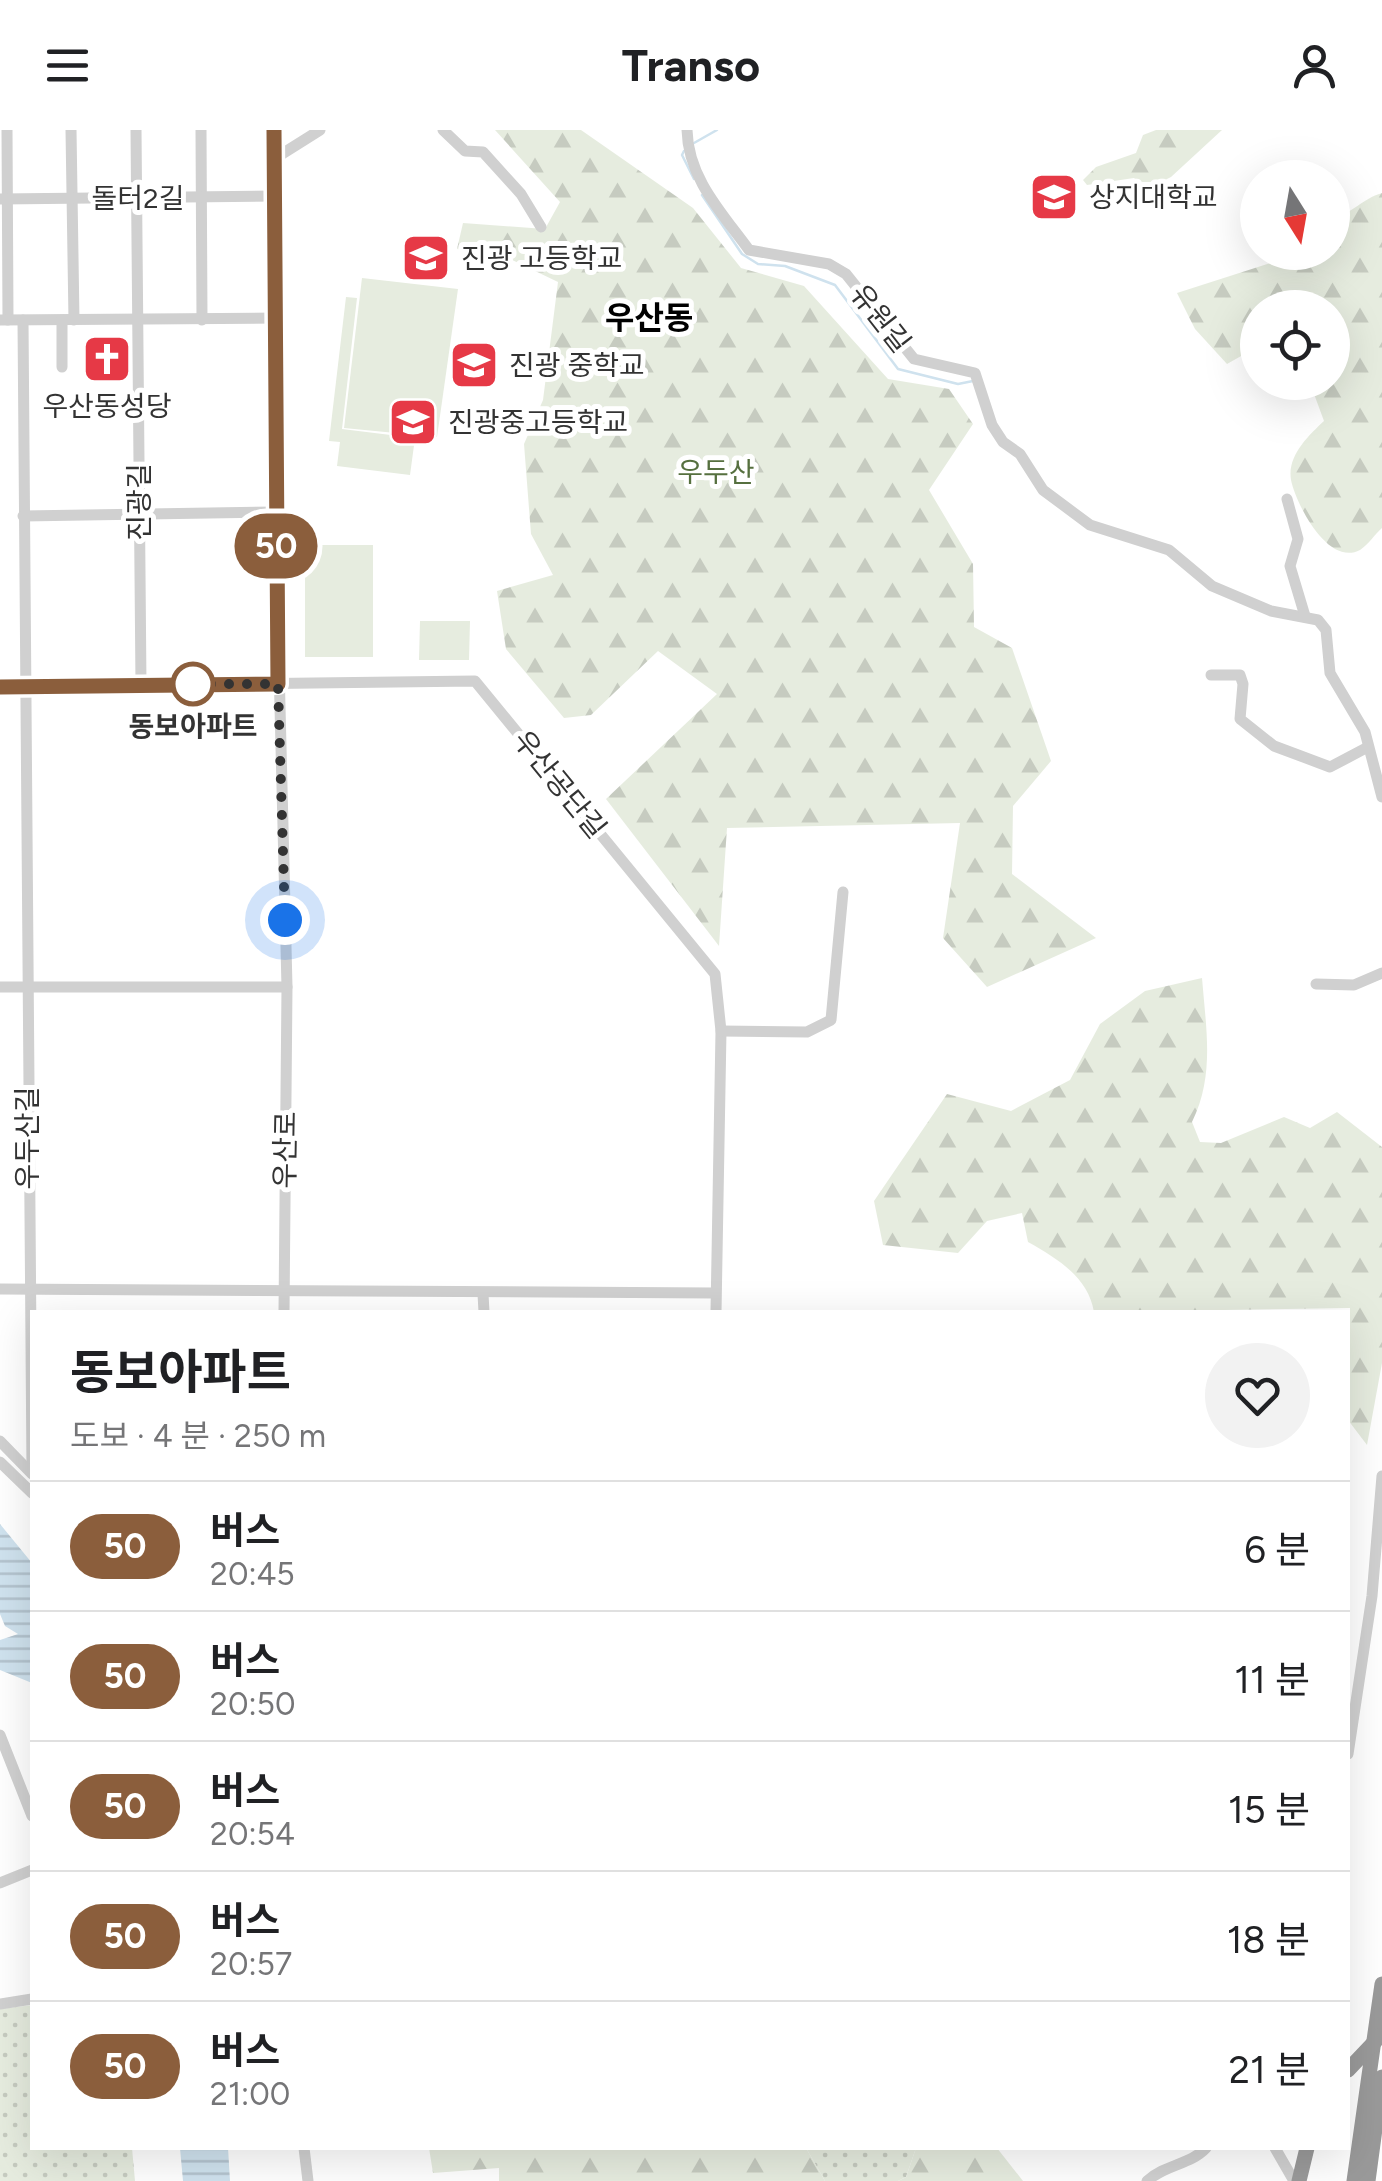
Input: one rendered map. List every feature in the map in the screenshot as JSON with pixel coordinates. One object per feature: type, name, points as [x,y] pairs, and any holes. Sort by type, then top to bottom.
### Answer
[{"type":"highway","points":[[1354,2181],[1382,1984]]},
{"type":"highway","points":[[1350,2068],[1382,2034]]},
{"type":"highway","points":[[1368,2181],[1382,2077]]},
{"type":"highway","points":[[1296,2181],[1306,2150]]},
{"type":"street","points":[[7,130],[4,320],[276,318]]},
{"type":"street","points":[[62,367],[68,320],[71,130]]},
{"type":"street","name":"진광길","points":[[136,130],[141,684]]},
{"type":"street","points":[[202,130],[202,320]]},
{"type":"street","name":"우산로","points":[[274,130],[278,684],[286,988],[284,1310]]},
{"type":"street","points":[[274,159],[320,130]]},
{"type":"street","points":[[442,130],[465,150],[484,152],[521,194],[541,226]]},
{"type":"street","name":"유원길","points":[[688,140],[708,194],[749,250],[829,264],[846,274],[914,359],[976,378],[1003,442],[1020,454],[1043,490],[1090,525],[1169,550],[1212,586],[1271,611],[1305,616]]},
{"type":"street","name":"돌터2길","points":[[4,199],[275,196]]},
{"type":"street","points":[[23,320],[26,986]]},
{"type":"street","points":[[1287,500],[1298,539],[1290,566],[1305,616],[1318,620],[1326,630],[1330,673],[1364,732],[1382,797]]},
{"type":"street","points":[[23,516],[276,512]]},
{"type":"street","points":[[1211,675],[1240,675],[1240,719],[1274,746],[1330,766],[1366,748]]},
{"type":"street","name":"우산공단길","points":[[0,686],[475,681],[715,974],[721,1032],[716,1310]]},
{"type":"street","points":[[721,1032],[807,1032],[831,1020],[844,892]]},
{"type":"street","points":[[1316,984],[1354,985],[1382,973]]},
{"type":"street","name":"우두산길","points":[[26,986],[30,1436]]},
{"type":"street","points":[[0,987],[286,988]]},
{"type":"street","points":[[0,1289],[715,1293]]},
{"type":"street","points":[[484,1294],[484,1310]]},
{"type":"street","points":[[2,1443],[20,1448],[30,1436]]},
{"type":"street","points":[[2,1443],[9,1464],[30,1490]]},
{"type":"street","points":[[1350,1741],[1372,1596],[1382,1476]]},
{"type":"street","points":[[0,1735],[30,1811]]},
{"type":"street","points":[[0,1883],[30,1871]]},
{"type":"street","points":[[0,2004],[30,1999]]},
{"type":"street","points":[[304,2150],[308,2181]]},
{"type":"street","points":[[1148,2181],[1164,2166],[1197,2158],[1204,2150]]},
{"type":"street","points":[[1276,2150],[1296,2181]]},
{"type":"green space","name":"우두산","points":[[495,130],[581,130],[693,208],[741,268],[804,286],[888,379],[949,389],[973,424],[929,490],[973,564],[974,627],[1012,648],[1051,761],[1013,806],[1012,874],[1096,938],[987,987],[943,938],[960,823],[727,828],[719,946],[606,799],[717,694],[658,651],[591,715],[564,718],[506,649],[497,591],[553,575],[531,534],[524,444],[543,400],[558,282],[506,257],[457,249],[463,223],[545,229],[560,202]]},
{"type":"green space","points":[[1156,130],[1222,130],[1171,177],[1145,190],[1134,178],[1087,185],[1083,180],[1096,167],[1136,153],[1143,135]]},
{"type":"green space","points":[[1382,193],[1382,528],[1363,548],[1348,553],[1336,550],[1315,530],[1299,503],[1291,471],[1295,455],[1324,421],[1316,400],[1350,400],[1350,290],[1240,290],[1240,357],[1227,364],[1195,329],[1177,293],[1249,270],[1350,270],[1350,211]]},
{"type":"green space","points":[[362,278],[458,289],[437,437],[344,428]]},
{"type":"green space","points":[[346,297],[357,298],[342,429],[415,438],[410,475],[337,466],[340,442],[329,441]]},
{"type":"green space","points":[[305,545],[373,545],[373,657],[305,657]]},
{"type":"green space","points":[[420,621],[470,621],[469,660],[419,660]]},
{"type":"green space","points":[[1202,978],[1206,1069],[1192,1122],[1200,1142],[1221,1143],[1284,1117],[1310,1128],[1337,1112],[1382,1147],[1382,1363],[1367,1445],[1350,1423],[1350,1308],[1094,1310],[1078,1279],[1028,1242],[1022,1213],[987,1221],[958,1253],[883,1245],[874,1201],[947,1094],[1011,1111],[1070,1080],[1100,1024],[1145,991]]},
{"type":"green space","points":[[30,2005],[30,2150],[132,2150],[135,2181],[0,2181],[0,2009]]},
{"type":"green space","points":[[429,2150],[807,2150],[825,2181],[499,2181],[499,2168],[433,2173]]},
{"type":"green space","points":[[807,2150],[915,2150],[906,2177],[898,2181],[825,2181]]},
{"type":"green space","points":[[915,2150],[999,2150],[1023,2181],[898,2181],[906,2177]]},
{"type":"water","points":[[0,1524],[30,1561],[30,1682],[0,1670],[0,1640],[18,1634],[5,1626],[0,1614]]},
{"type":"water","points":[[180,2150],[228,2150],[230,2181],[183,2181]]},
{"type":"waterway","points":[[694,143],[717,130]]},
{"type":"waterway","points":[[684,151],[682,155],[694,179]]},
{"type":"waterway","points":[[702,195],[742,254],[758,264],[785,266],[835,285],[898,369],[958,384],[973,381]]},
{"type":"bus line","name":"50","points":[[0,687],[278,684],[274,130]]},
{"type":"place","name":"상지대학교","points":[[1054,197]]},
{"type":"place","name":"진광 고등학교","points":[[426,258]]},
{"type":"place","name":"우산동성당","points":[[107,359]]},
{"type":"place","name":"진광 중학교","points":[[474,365]]},
{"type":"place","name":"진광중고등학교","points":[[413,422]]},
{"type":"place","name":"동보아파트","points":[[193,684]]},
{"type":"district","name":"우산동","points":[[649,318]]},
{"type":"route","points":[[193,684],[278,684],[285,920]]}]
